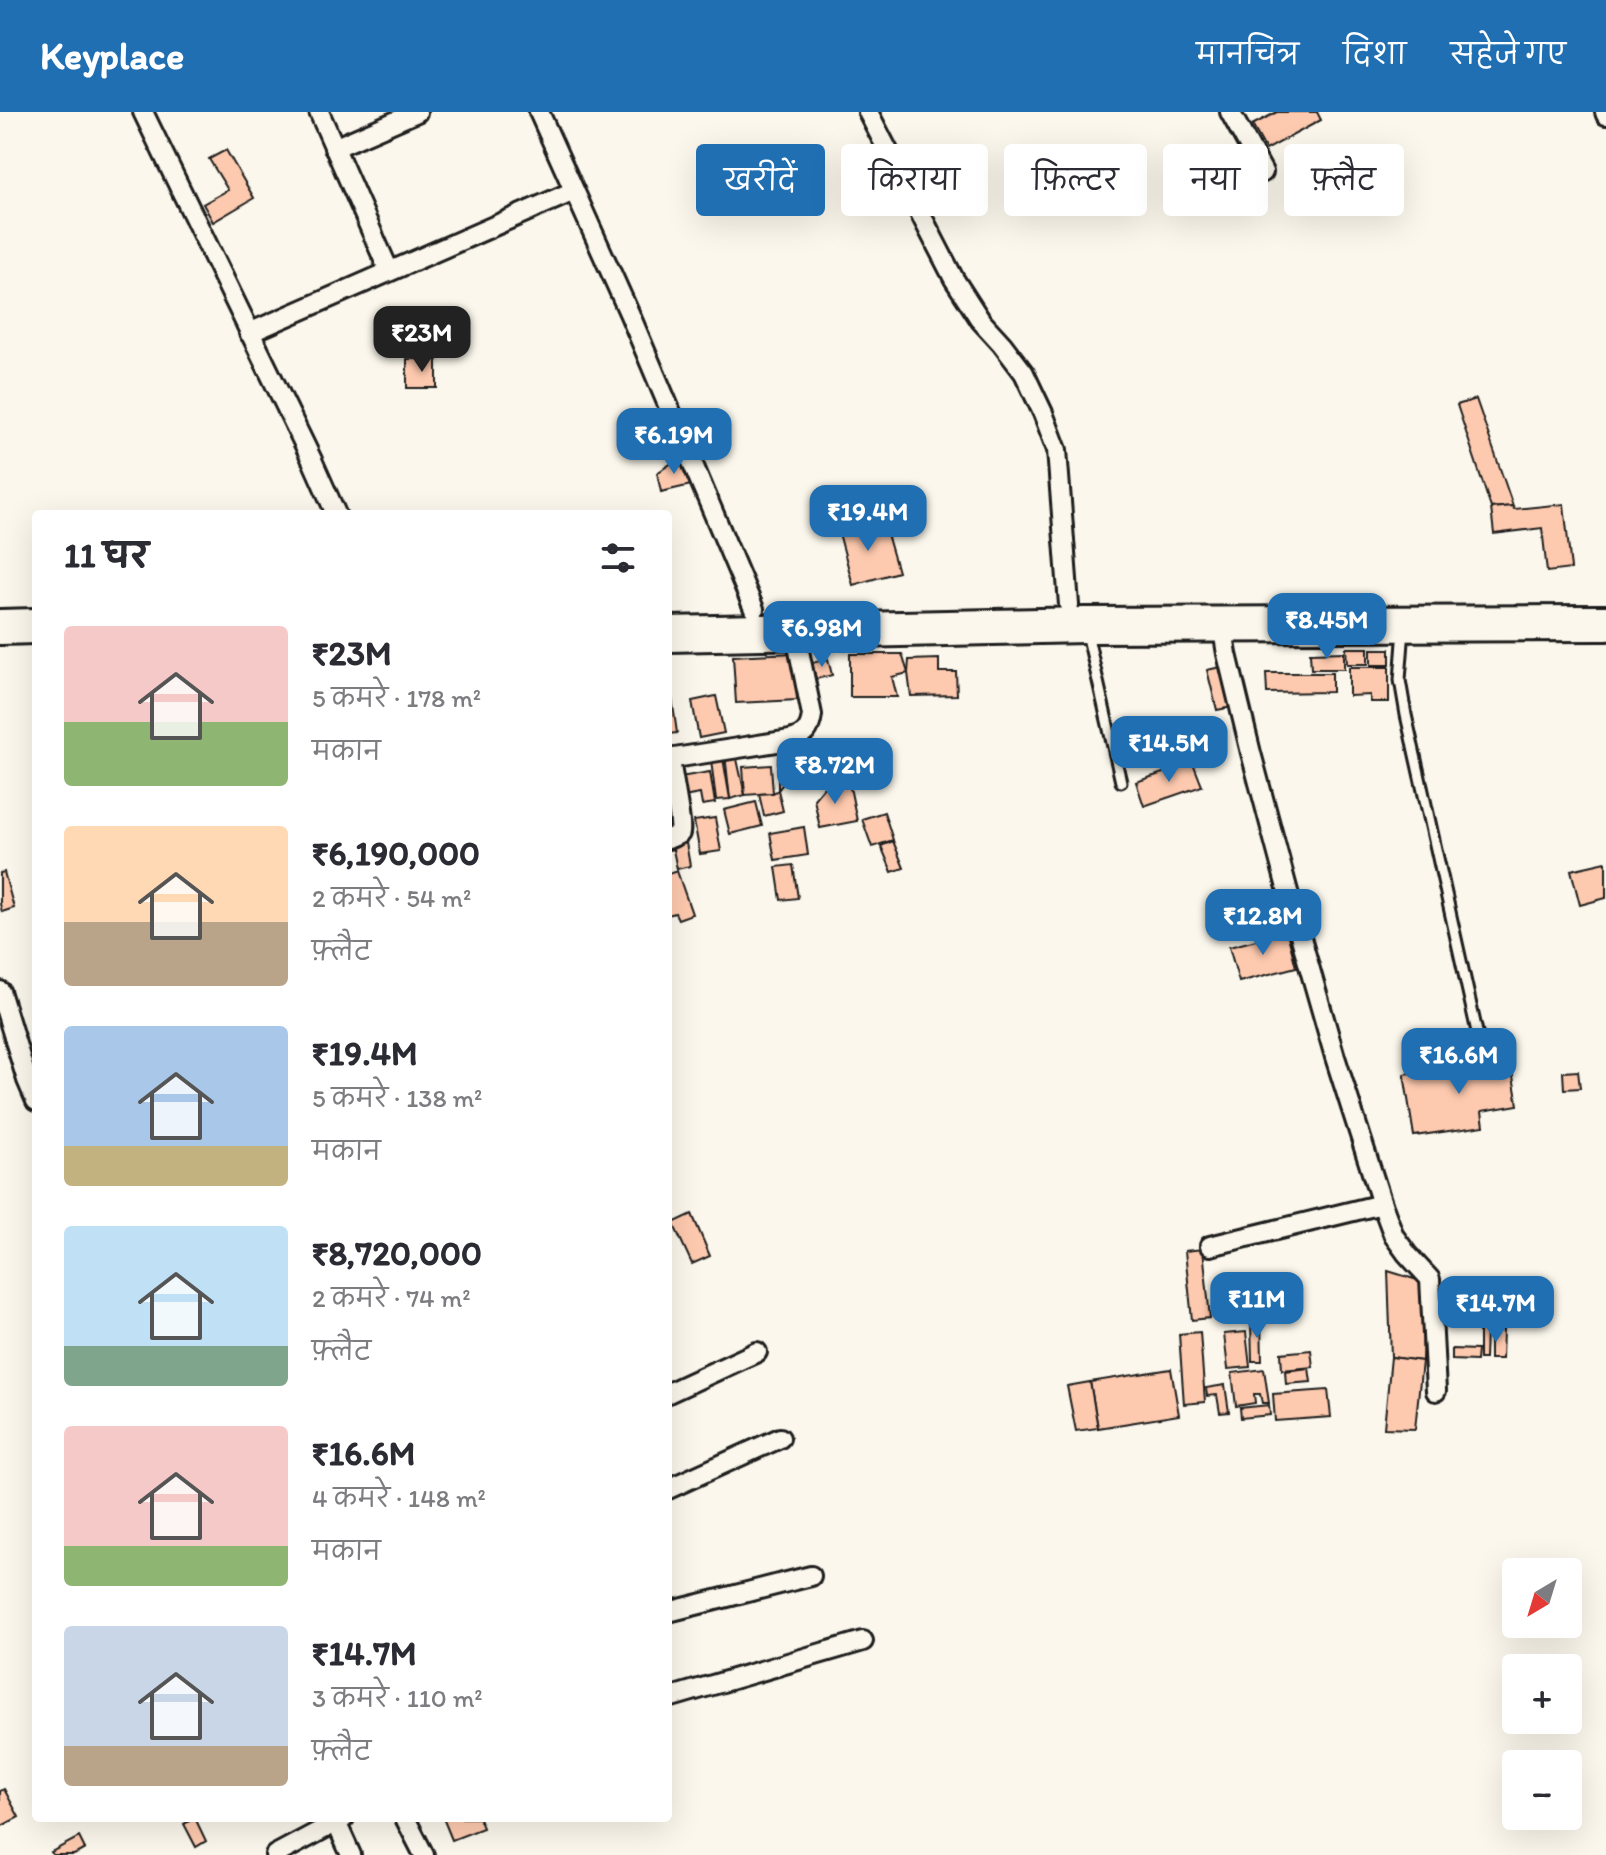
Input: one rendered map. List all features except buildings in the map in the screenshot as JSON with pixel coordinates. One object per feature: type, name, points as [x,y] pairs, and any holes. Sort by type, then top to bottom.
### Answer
[{"type":"highway","points":[[672,634],[795,631],[1077,615],[1606,601]]},
{"type":"highway","points":[[672,611],[754,609],[1077,615],[1222,624],[1606,623]]},
{"type":"highway","points":[[0,627],[32,626]]},
{"type":"highway","points":[[0,647],[32,646]]},
{"type":"street","points":[[143,112],[334,510]]},
{"type":"street","points":[[319,112],[389,271]]},
{"type":"street","points":[[334,148],[417,112]]},
{"type":"street","points":[[539,112],[636,329],[754,609]]},
{"type":"street","points":[[1230,112],[1248,144]]},
{"type":"street","points":[[871,113],[954,279],[981,321],[1024,373],[1043,413],[1057,450],[1077,615]]},
{"type":"street","points":[[249,333],[574,191]]},
{"type":"street","points":[[1222,624],[1251,753],[1335,1057],[1394,1236],[1430,1279],[1436,1391]]},
{"type":"street","points":[[672,759],[802,737],[810,728],[812,715],[795,631]]},
{"type":"street","points":[[672,800],[682,823],[681,831],[672,837]]},
{"type":"street","points":[[0,991],[32,1092]]},
{"type":"street","points":[[1210,1246],[1382,1204]]},
{"type":"street","points":[[672,1391],[757,1352]]},
{"type":"street","points":[[672,1487],[780,1438]]},
{"type":"street","points":[[672,1611],[811,1576]]},
{"type":"street","points":[[672,1697],[863,1641]]},
{"type":"street","points":[[275,1855],[336,1822]]},
{"type":"street","points":[[341,1822],[351,1855]]},
{"type":"street","points":[[407,1822],[424,1855]]},
{"type":"lane","points":[[1077,615],[1121,782]]},
{"type":"lane","points":[[1404,624],[1400,680],[1406,715],[1479,1041]]}]
